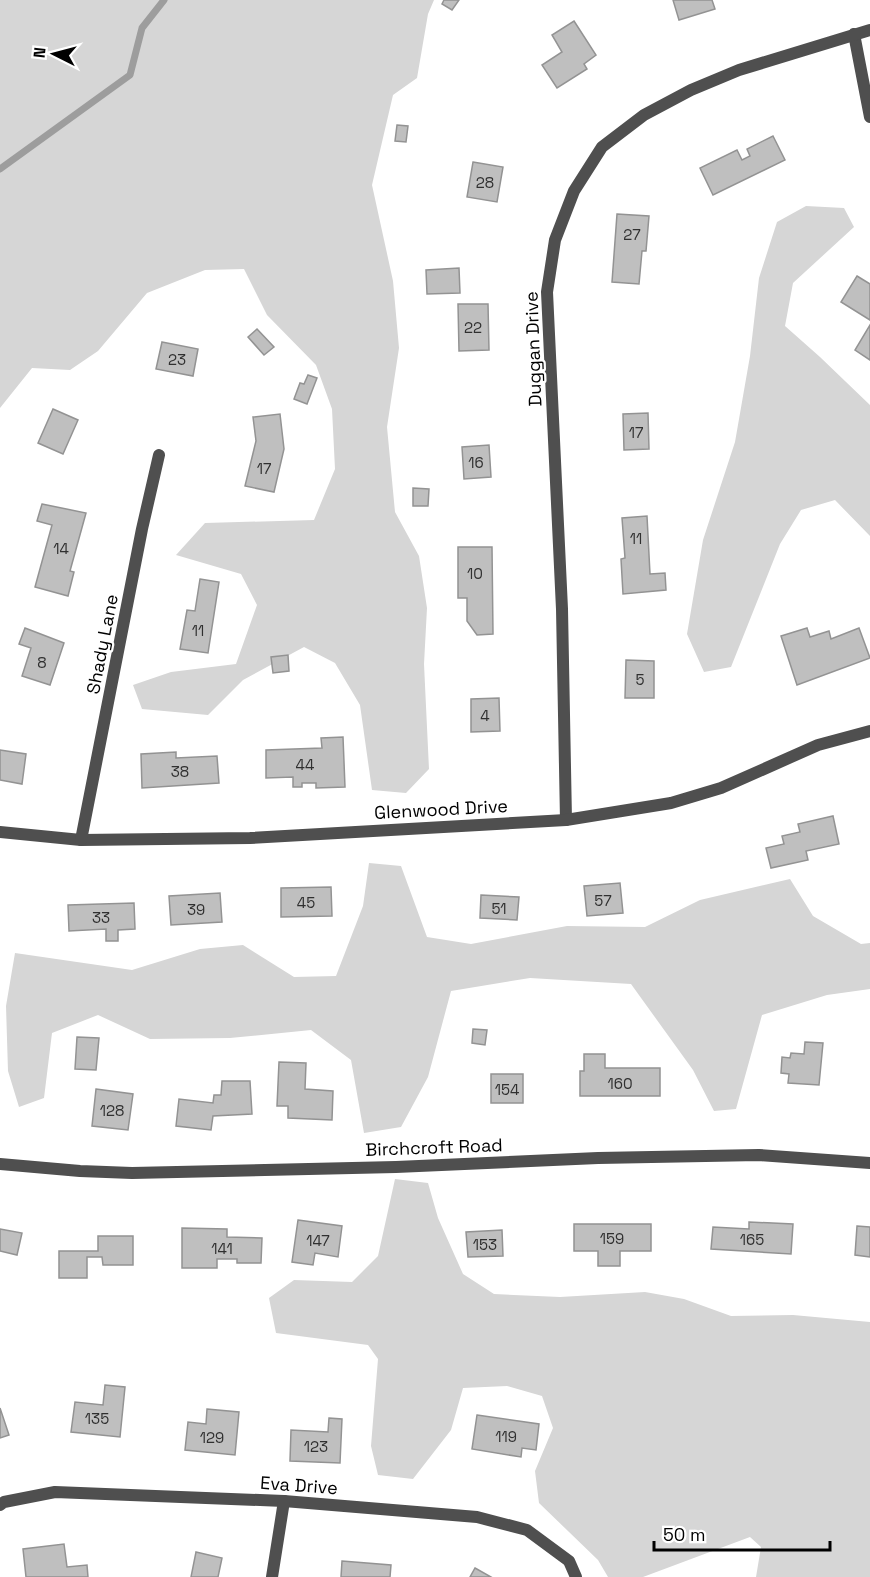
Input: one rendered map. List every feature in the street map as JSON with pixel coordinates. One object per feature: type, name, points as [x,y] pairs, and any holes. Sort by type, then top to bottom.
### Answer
[{"type":"street","name":"Duggan Drive","points":[[566,820],[562,609],[547,292],[555,240],[574,191],[602,147],[644,115],[691,90],[739,70],[870,30]]},
{"type":"street","points":[[855,34],[870,117]]},
{"type":"street","name":"Shady Lane","points":[[81,840],[142,529],[159,455]]},
{"type":"street","name":"Glenwood Drive","points":[[0,832],[81,840],[250,838],[566,820],[671,803],[721,788],[818,745],[870,730]]},
{"type":"street","name":"Birchcroft Road","points":[[0,1164],[132,1173],[759,1155],[870,1163]]},
{"type":"street","name":"Eva Drive","points":[[0,1505],[3,1502],[55,1492],[284,1501],[477,1516],[527,1530],[569,1561],[576,1577]]},
{"type":"street","points":[[272,1577],[284,1501]]},
{"type":"shaded area","points":[[0,0],[434,0],[428,14],[417,78],[393,95],[372,185],[393,281],[399,348],[387,427],[395,512],[419,556],[427,608],[424,664],[429,769],[406,793],[372,790],[360,705],[335,663],[304,647],[243,680],[208,715],[142,709],[133,685],[171,672],[236,664],[257,605],[241,574],[176,555],[205,523],[314,520],[335,469],[332,409],[316,365],[267,315],[244,269],[205,270],[147,293],[98,351],[70,370],[32,368],[0,408]]},
{"type":"shaded area","points":[[806,206],[844,208],[854,227],[793,283],[785,326],[870,405],[870,536],[835,500],[801,510],[780,544],[731,667],[704,672],[687,634],[703,540],[735,442],[750,356],[759,278],[777,222]]},
{"type":"shaded area","points":[[369,863],[401,866],[427,937],[471,944],[567,926],[645,927],[700,900],[790,879],[813,916],[861,944],[870,943],[870,989],[827,995],[762,1015],[736,1109],[714,1111],[693,1070],[631,984],[530,978],[451,991],[428,1077],[401,1127],[364,1133],[351,1060],[311,1030],[230,1038],[150,1039],[98,1015],[52,1033],[44,1098],[19,1107],[8,1071],[6,1006],[15,953],[132,970],[200,949],[243,945],[294,977],[336,976],[363,906]]},
{"type":"shaded area","points":[[395,1179],[428,1183],[438,1218],[463,1274],[494,1294],[560,1297],[645,1292],[684,1299],[731,1316],[793,1315],[870,1322],[870,1577],[756,1577],[761,1547],[750,1537],[643,1577],[608,1577],[598,1560],[539,1503],[535,1471],[553,1428],[542,1396],[507,1386],[463,1388],[451,1430],[413,1479],[378,1475],[371,1446],[378,1359],[368,1345],[276,1333],[269,1298],[294,1280],[352,1282],[378,1256]]},
{"type":"building","points":[[444,0],[459,0],[452,10],[442,4]]},
{"type":"building","points":[[673,0],[712,0],[715,9],[679,20]]},
{"type":"building","points":[[574,21],[596,55],[584,64],[587,69],[557,88],[542,65],[562,52],[552,35]]},
{"type":"building","points":[[397,125],[408,126],[406,142],[395,141]]},
{"type":"building","points":[[773,136],[785,160],[713,195],[700,168],[737,150],[742,160],[750,156],[747,149]]},
{"type":"building","points":[[473,162],[503,167],[497,202],[467,197]]},
{"type":"building","points":[[617,214],[649,216],[646,251],[642,251],[639,284],[612,282]]},
{"type":"building","points":[[459,268],[460,293],[427,294],[426,270]]},
{"type":"building","points":[[857,276],[870,284],[870,320],[841,302]]},
{"type":"building","points":[[458,304],[488,304],[489,350],[459,351]]},
{"type":"building","points":[[870,325],[870,360],[855,350]]},
{"type":"building","points":[[257,329],[274,347],[264,355],[248,337]]},
{"type":"building","points":[[162,342],[198,349],[193,376],[156,369]]},
{"type":"building","points":[[308,375],[317,378],[307,404],[294,399],[300,383],[304,384]]},
{"type":"building","points":[[53,409],[78,420],[63,454],[38,443]]},
{"type":"building","points":[[648,413],[649,449],[624,450],[623,414]]},
{"type":"building","points":[[280,414],[284,449],[274,492],[245,486],[256,441],[253,417]]},
{"type":"building","points":[[489,445],[491,477],[464,479],[462,447]]},
{"type":"building","points":[[413,488],[429,489],[428,506],[413,506]]},
{"type":"building","points":[[42,504],[86,513],[70,571],[74,572],[68,596],[35,587],[52,525],[37,521]]},
{"type":"building","points":[[647,516],[650,574],[665,573],[666,590],[623,594],[621,559],[625,558],[622,518]]},
{"type":"building","points":[[458,547],[492,547],[493,634],[477,635],[467,621],[467,598],[458,598]]},
{"type":"building","points":[[200,579],[219,582],[208,653],[180,649],[187,610],[195,611]]},
{"type":"building","points":[[25,628],[64,643],[50,685],[22,676],[31,648],[19,644]]},
{"type":"building","points":[[807,628],[810,637],[829,631],[831,639],[859,628],[870,658],[797,685],[781,636]]},
{"type":"building","points":[[288,655],[289,671],[273,673],[271,657]]},
{"type":"building","points":[[626,660],[654,661],[654,698],[625,698]]},
{"type":"building","points":[[499,698],[500,731],[471,732],[471,699]]},
{"type":"building","points":[[343,737],[345,787],[316,788],[316,783],[302,783],[302,787],[293,787],[293,777],[266,778],[266,750],[322,748],[321,738]]},
{"type":"building","points":[[0,750],[26,754],[22,784],[0,780]]},
{"type":"building","points":[[176,752],[176,758],[217,756],[219,783],[142,788],[141,754]]},
{"type":"building","points":[[833,816],[839,844],[806,851],[808,860],[771,868],[766,848],[784,844],[782,836],[800,832],[798,824]]},
{"type":"building","points":[[620,883],[623,913],[587,916],[584,886]]},
{"type":"building","points":[[331,887],[332,916],[281,917],[281,888]]},
{"type":"building","points":[[220,893],[222,922],[171,925],[169,896]]},
{"type":"building","points":[[481,895],[519,897],[517,920],[480,918]]},
{"type":"building","points":[[134,903],[135,929],[118,930],[118,941],[106,941],[106,929],[69,931],[68,905]]},
{"type":"building","points":[[473,1029],[487,1030],[485,1045],[472,1043]]},
{"type":"building","points":[[77,1037],[99,1038],[96,1070],[75,1069]]},
{"type":"building","points":[[805,1042],[823,1043],[819,1085],[788,1083],[789,1074],[781,1073],[782,1057],[790,1058],[791,1053],[804,1054]]},
{"type":"building","points":[[584,1054],[605,1054],[605,1068],[660,1068],[660,1096],[580,1096],[580,1071],[584,1071]]},
{"type":"building","points":[[279,1062],[306,1063],[305,1089],[333,1091],[332,1120],[288,1118],[288,1106],[277,1106]]},
{"type":"building","points":[[491,1074],[523,1074],[523,1103],[491,1103]]},
{"type":"building","points":[[222,1081],[250,1081],[252,1114],[213,1116],[211,1130],[176,1126],[179,1099],[213,1103],[214,1095],[221,1095]]},
{"type":"building","points":[[96,1089],[133,1094],[128,1130],[92,1126]]},
{"type":"building","points":[[298,1220],[342,1226],[338,1257],[315,1253],[313,1265],[292,1262]]},
{"type":"building","points":[[749,1222],[793,1224],[791,1254],[711,1249],[713,1227],[749,1229]]},
{"type":"building","points":[[574,1224],[651,1224],[651,1251],[620,1251],[620,1266],[598,1266],[598,1251],[574,1251]]},
{"type":"building","points":[[857,1226],[870,1227],[870,1257],[855,1255]]},
{"type":"building","points":[[182,1228],[227,1229],[227,1237],[262,1238],[261,1263],[237,1263],[237,1259],[217,1259],[217,1268],[182,1268]]},
{"type":"building","points":[[0,1229],[22,1233],[17,1255],[0,1251]]},
{"type":"building","points":[[502,1230],[503,1256],[468,1257],[466,1232]]},
{"type":"building","points":[[98,1236],[133,1236],[133,1265],[103,1265],[102,1257],[87,1257],[87,1278],[59,1278],[59,1251],[98,1251]]},
{"type":"building","points":[[105,1385],[125,1387],[120,1437],[71,1432],[75,1402],[103,1405]]},
{"type":"building","points":[[0,1408],[9,1435],[0,1438]]},
{"type":"building","points":[[207,1409],[239,1412],[235,1455],[185,1450],[188,1422],[206,1424]]},
{"type":"building","points":[[477,1415],[539,1424],[536,1450],[522,1448],[521,1457],[472,1449]]},
{"type":"building","points":[[329,1418],[342,1419],[340,1463],[290,1461],[291,1430],[328,1432]]},
{"type":"building","points":[[64,1544],[67,1567],[87,1565],[88,1577],[26,1577],[23,1549]]},
{"type":"building","points":[[196,1552],[222,1558],[218,1577],[191,1577]]},
{"type":"building","points":[[342,1561],[391,1565],[390,1577],[341,1577]]},
{"type":"building","points":[[475,1568],[491,1577],[470,1577]]},
{"type":"waterway","points":[[0,169],[130,75],[142,28],[164,0]]}]
